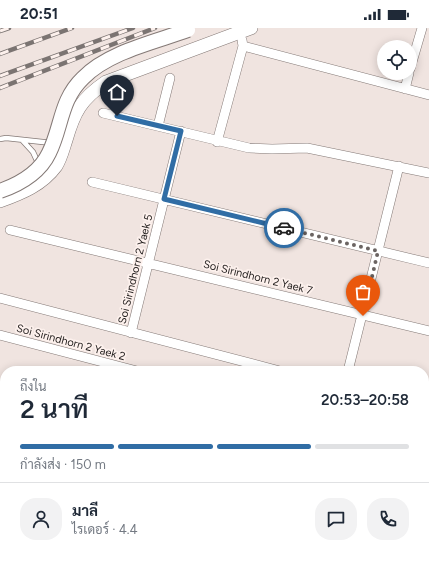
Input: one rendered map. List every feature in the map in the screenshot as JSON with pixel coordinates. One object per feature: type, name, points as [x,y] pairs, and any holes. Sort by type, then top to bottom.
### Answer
[{"type":"main road","points":[[0,191],[16,185],[36,171],[49,153],[70,93],[93,68],[106,61],[191,29]]},
{"type":"main road","points":[[0,202],[36,186],[56,166],[73,118],[81,104],[92,92],[106,82],[246,30]]},
{"type":"street","points":[[417,45],[422,28]]},
{"type":"street","points":[[217,142],[244,46],[246,30]]},
{"type":"street","points":[[244,46],[429,95]]},
{"type":"street","points":[[158,126],[170,78]]},
{"type":"street","points":[[405,89],[407,80]]},
{"type":"street","points":[[103,113],[181,131],[217,142],[257,148],[307,148],[429,173]]},
{"type":"street","name":"Soi Sirindhorn 2 Yaek 5","points":[[181,131],[131,333],[260,366]]},
{"type":"street","points":[[349,366],[399,166]]},
{"type":"street","points":[[92,182],[429,263]]},
{"type":"street","name":"Soi Sirindhorn 2 Yaek 7","points":[[10,230],[429,331]]},
{"type":"street","points":[[0,298],[131,333]]},
{"type":"street","name":"Soi Sirindhorn 2 Yaek 2","points":[[0,335],[118,366]]},
{"type":"lane","points":[[0,139],[6,138],[53,143],[67,137]]},
{"type":"lane","points":[[22,140],[33,152],[39,165],[40,175],[36,186]]},
{"type":"railway","points":[[0,31],[9,28]]},
{"type":"railway","points":[[0,54],[72,28]]},
{"type":"railway","points":[[0,76],[133,28]]},
{"type":"railway","points":[[0,88],[155,28]]},
{"type":"way so far","points":[[284,228],[378,251],[363,316]]},
{"type":"route","points":[[117,116],[181,131],[164,199],[284,228]]}]
